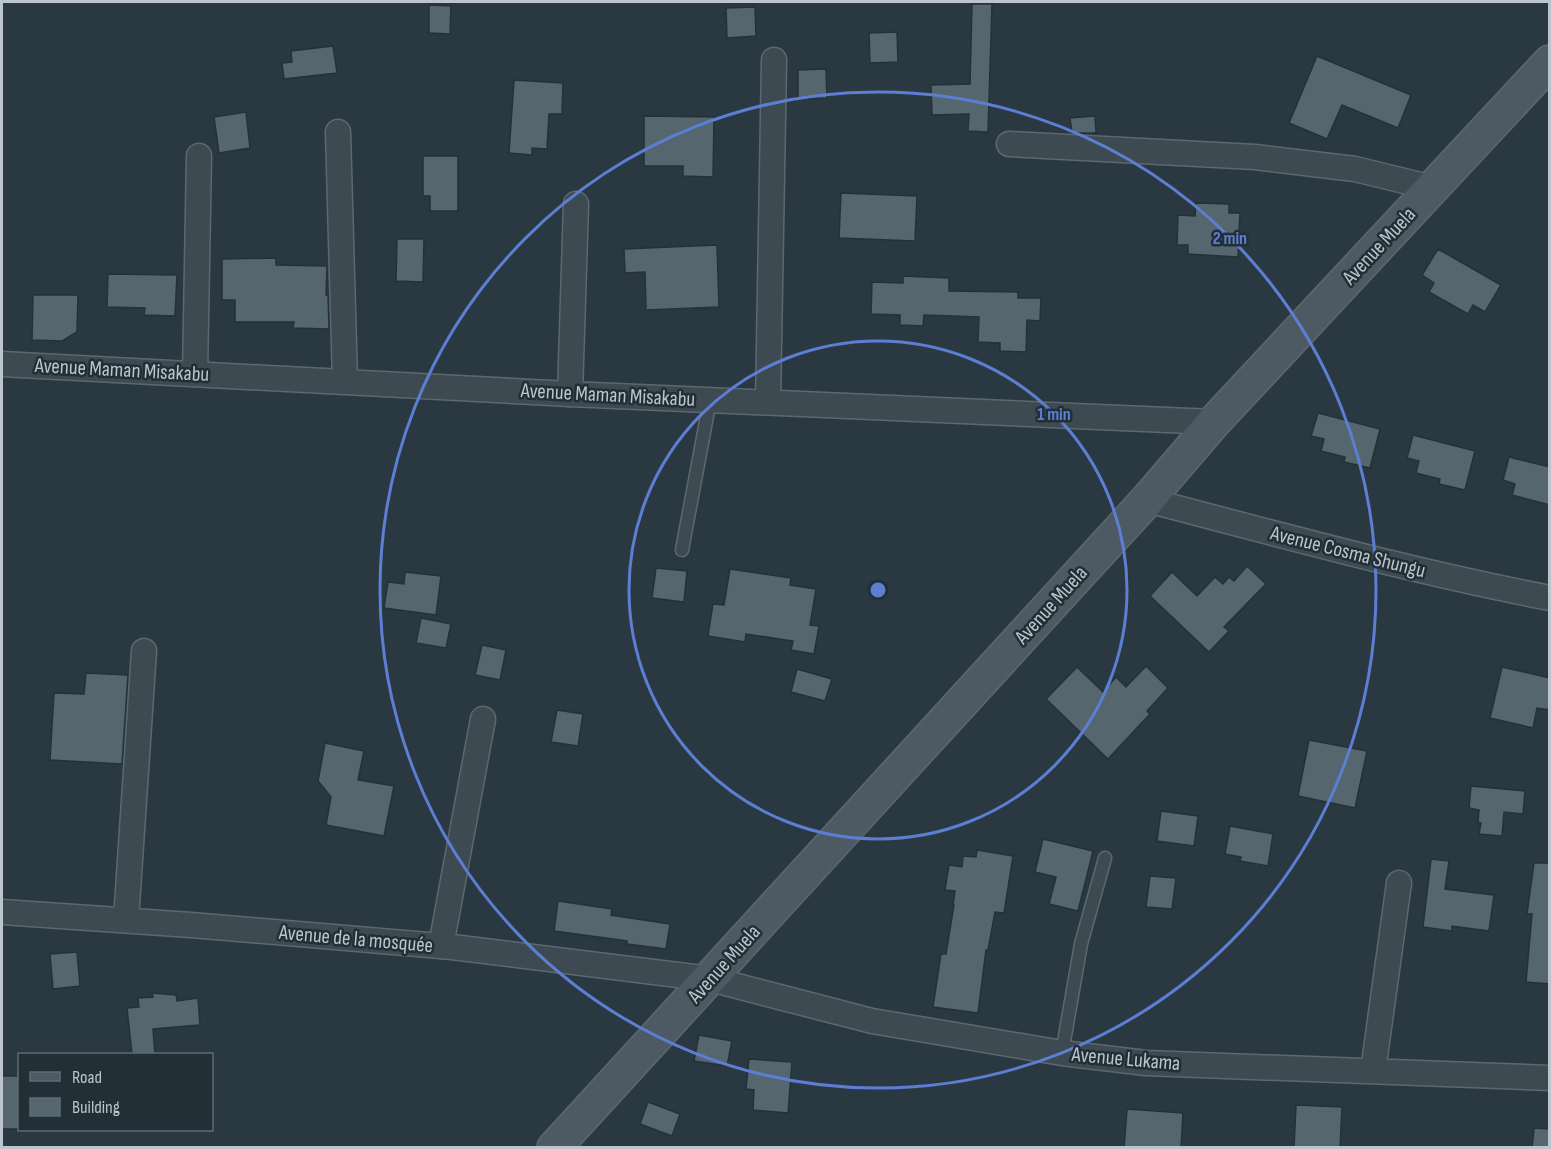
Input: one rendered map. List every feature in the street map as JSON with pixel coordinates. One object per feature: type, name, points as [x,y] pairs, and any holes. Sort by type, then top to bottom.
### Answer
[{"type":"street","points":[[768,402],[774,60]]},
{"type":"street","name":"Avenue Muela","points":[[554,1148],[1148,500],[1214,422],[1550,63]]},
{"type":"street","points":[[338,132],[345,381]]},
{"type":"street","points":[[1009,144],[1255,157],[1355,169],[1433,188]]},
{"type":"street","points":[[195,374],[199,156]]},
{"type":"street","points":[[570,394],[576,204]]},
{"type":"street","name":"Avenue Maman Misakabu","points":[[2,364],[570,394],[1214,422]]},
{"type":"street","name":"Avenue Cosma Shungu","points":[[1148,500],[1468,582],[1550,598]]},
{"type":"street","points":[[126,920],[144,651]]},
{"type":"street","points":[[441,946],[483,719]]},
{"type":"street","points":[[1373,1071],[1399,883]]},
{"type":"street","name":"Avenue de la mosquée","points":[[2,912],[441,946],[710,979]]},
{"type":"street","name":"Avenue Lukama","points":[[710,979],[872,1021],[1062,1053],[1146,1064],[1550,1078]]},
{"type":"lane","points":[[682,550],[710,400]]},
{"type":"lane","points":[[1062,1053],[1081,944],[1105,858]]},
{"type":"building","points":[[972,4],[992,4],[988,132],[968,131],[969,114],[932,115],[931,85],[970,84]]},
{"type":"building","points":[[429,5],[451,6],[450,34],[429,33]]},
{"type":"building","points":[[755,7],[756,36],[727,38],[726,8]]},
{"type":"building","points":[[897,32],[898,62],[870,63],[869,33]]},
{"type":"building","points":[[333,46],[337,73],[284,79],[282,63],[292,62],[291,51]]},
{"type":"building","points":[[1317,56],[1411,95],[1398,128],[1342,105],[1327,139],[1289,123]]},
{"type":"building","points":[[826,69],[827,98],[798,99],[798,70]]},
{"type":"building","points":[[514,80],[563,83],[562,114],[549,114],[547,149],[532,148],[532,155],[509,153]]},
{"type":"building","points":[[246,112],[250,148],[219,153],[214,117]]},
{"type":"building","points":[[644,116],[714,117],[713,177],[683,176],[683,166],[644,166]]},
{"type":"building","points":[[1095,116],[1096,133],[1072,133],[1070,118]]},
{"type":"building","points":[[423,156],[458,156],[458,211],[430,211],[430,196],[423,196]]},
{"type":"building","points":[[841,193],[917,196],[915,241],[839,238]]},
{"type":"building","points":[[1196,203],[1229,204],[1229,213],[1240,213],[1238,257],[1188,254],[1188,245],[1177,245],[1178,215],[1195,216]]},
{"type":"building","points":[[397,239],[424,239],[423,282],[396,281]]},
{"type":"building","points":[[717,245],[719,307],[646,310],[645,272],[625,273],[624,249]]},
{"type":"building","points":[[1438,249],[1501,285],[1485,312],[1473,305],[1468,314],[1429,292],[1434,283],[1422,275]]},
{"type":"building","points":[[276,258],[276,265],[327,266],[326,295],[328,295],[329,329],[293,328],[294,322],[235,322],[235,300],[222,300],[222,259]]},
{"type":"building","points":[[108,274],[177,275],[175,316],[144,315],[145,308],[107,307]]},
{"type":"building","points":[[903,276],[949,278],[949,291],[1018,292],[1018,298],[1041,298],[1040,321],[1027,320],[1026,352],[1000,351],[1000,343],[978,342],[979,317],[924,315],[923,326],[900,325],[900,315],[871,314],[872,282],[903,283]]},
{"type":"building","points":[[33,295],[78,295],[77,332],[62,341],[32,340]]},
{"type":"building","points":[[1318,413],[1380,429],[1370,468],[1344,462],[1345,457],[1321,451],[1324,439],[1311,436]]},
{"type":"building","points":[[1413,435],[1475,451],[1465,490],[1439,484],[1440,479],[1416,473],[1419,461],[1407,458]]},
{"type":"building","points":[[1509,457],[1550,467],[1550,505],[1512,495],[1515,484],[1503,480]]},
{"type":"building","points":[[1247,566],[1266,584],[1224,627],[1229,631],[1209,652],[1150,596],[1172,572],[1197,596],[1215,577],[1223,584],[1229,577],[1234,581]]},
{"type":"building","points":[[656,568],[687,571],[684,602],[652,598]]},
{"type":"building","points":[[730,569],[791,578],[790,585],[816,589],[810,625],[819,626],[814,654],[791,650],[793,641],[746,634],[745,642],[708,636],[713,604],[724,605]]},
{"type":"building","points":[[405,572],[441,576],[436,615],[384,608],[388,582],[404,584]]},
{"type":"building","points":[[421,618],[451,624],[446,648],[416,643]]},
{"type":"building","points":[[482,645],[506,650],[500,680],[475,675]]},
{"type":"building","points":[[1146,666],[1168,688],[1147,711],[1150,714],[1108,759],[1046,699],[1077,667],[1103,692],[1116,677],[1126,687]]},
{"type":"building","points":[[1502,667],[1550,678],[1550,710],[1537,708],[1533,728],[1490,718]]},
{"type":"building","points":[[797,669],[832,679],[825,701],[791,692]]},
{"type":"building","points":[[86,673],[128,675],[122,764],[50,760],[54,693],[84,694]]},
{"type":"building","points":[[557,710],[583,714],[578,746],[551,742]]},
{"type":"building","points":[[1309,740],[1367,751],[1355,808],[1298,796]]},
{"type":"building","points":[[325,743],[364,751],[358,780],[394,786],[384,836],[326,825],[331,797],[318,781]]},
{"type":"building","points":[[1471,786],[1525,791],[1523,814],[1504,812],[1502,836],[1479,834],[1481,823],[1478,822],[1479,810],[1469,808]]},
{"type":"building","points":[[1161,811],[1198,816],[1194,846],[1157,841]]},
{"type":"building","points":[[1230,826],[1273,834],[1268,866],[1240,861],[1241,857],[1225,854]]},
{"type":"building","points":[[1043,839],[1093,851],[1078,911],[1049,904],[1056,877],[1035,872]]},
{"type":"building","points":[[977,850],[1013,856],[1004,913],[995,912],[988,950],[986,950],[978,1013],[933,1007],[941,954],[946,954],[954,905],[955,891],[945,890],[949,865],[962,867],[963,856],[976,857]]},
{"type":"building","points":[[1431,859],[1449,861],[1445,889],[1494,895],[1489,931],[1452,926],[1452,931],[1423,927]]},
{"type":"building","points":[[1534,863],[1550,863],[1550,984],[1526,982],[1532,914],[1527,914]]},
{"type":"building","points":[[1150,876],[1176,878],[1172,909],[1146,907]]},
{"type":"building","points":[[558,901],[612,909],[611,915],[670,924],[666,949],[554,931]]},
{"type":"building","points":[[77,952],[80,986],[53,989],[50,954]]},
{"type":"building","points":[[152,993],[176,995],[177,1001],[198,998],[200,1025],[153,1029],[155,1053],[132,1053],[127,1008],[139,1007],[138,998],[153,997]]},
{"type":"building","points":[[699,1035],[732,1041],[727,1066],[694,1061]]},
{"type":"building","points":[[749,1059],[792,1062],[788,1113],[753,1110],[754,1090],[746,1089]]},
{"type":"building","points":[[2,1076],[18,1076],[18,1129],[2,1129]]},
{"type":"building","points":[[648,1102],[680,1114],[672,1136],[640,1124]]},
{"type":"building","points":[[1296,1105],[1342,1107],[1340,1148],[1294,1148]]},
{"type":"building","points":[[1127,1109],[1183,1113],[1181,1148],[1124,1148]]},
{"type":"building","points":[[1534,1128],[1550,1129],[1550,1148],[1532,1148]]}]
